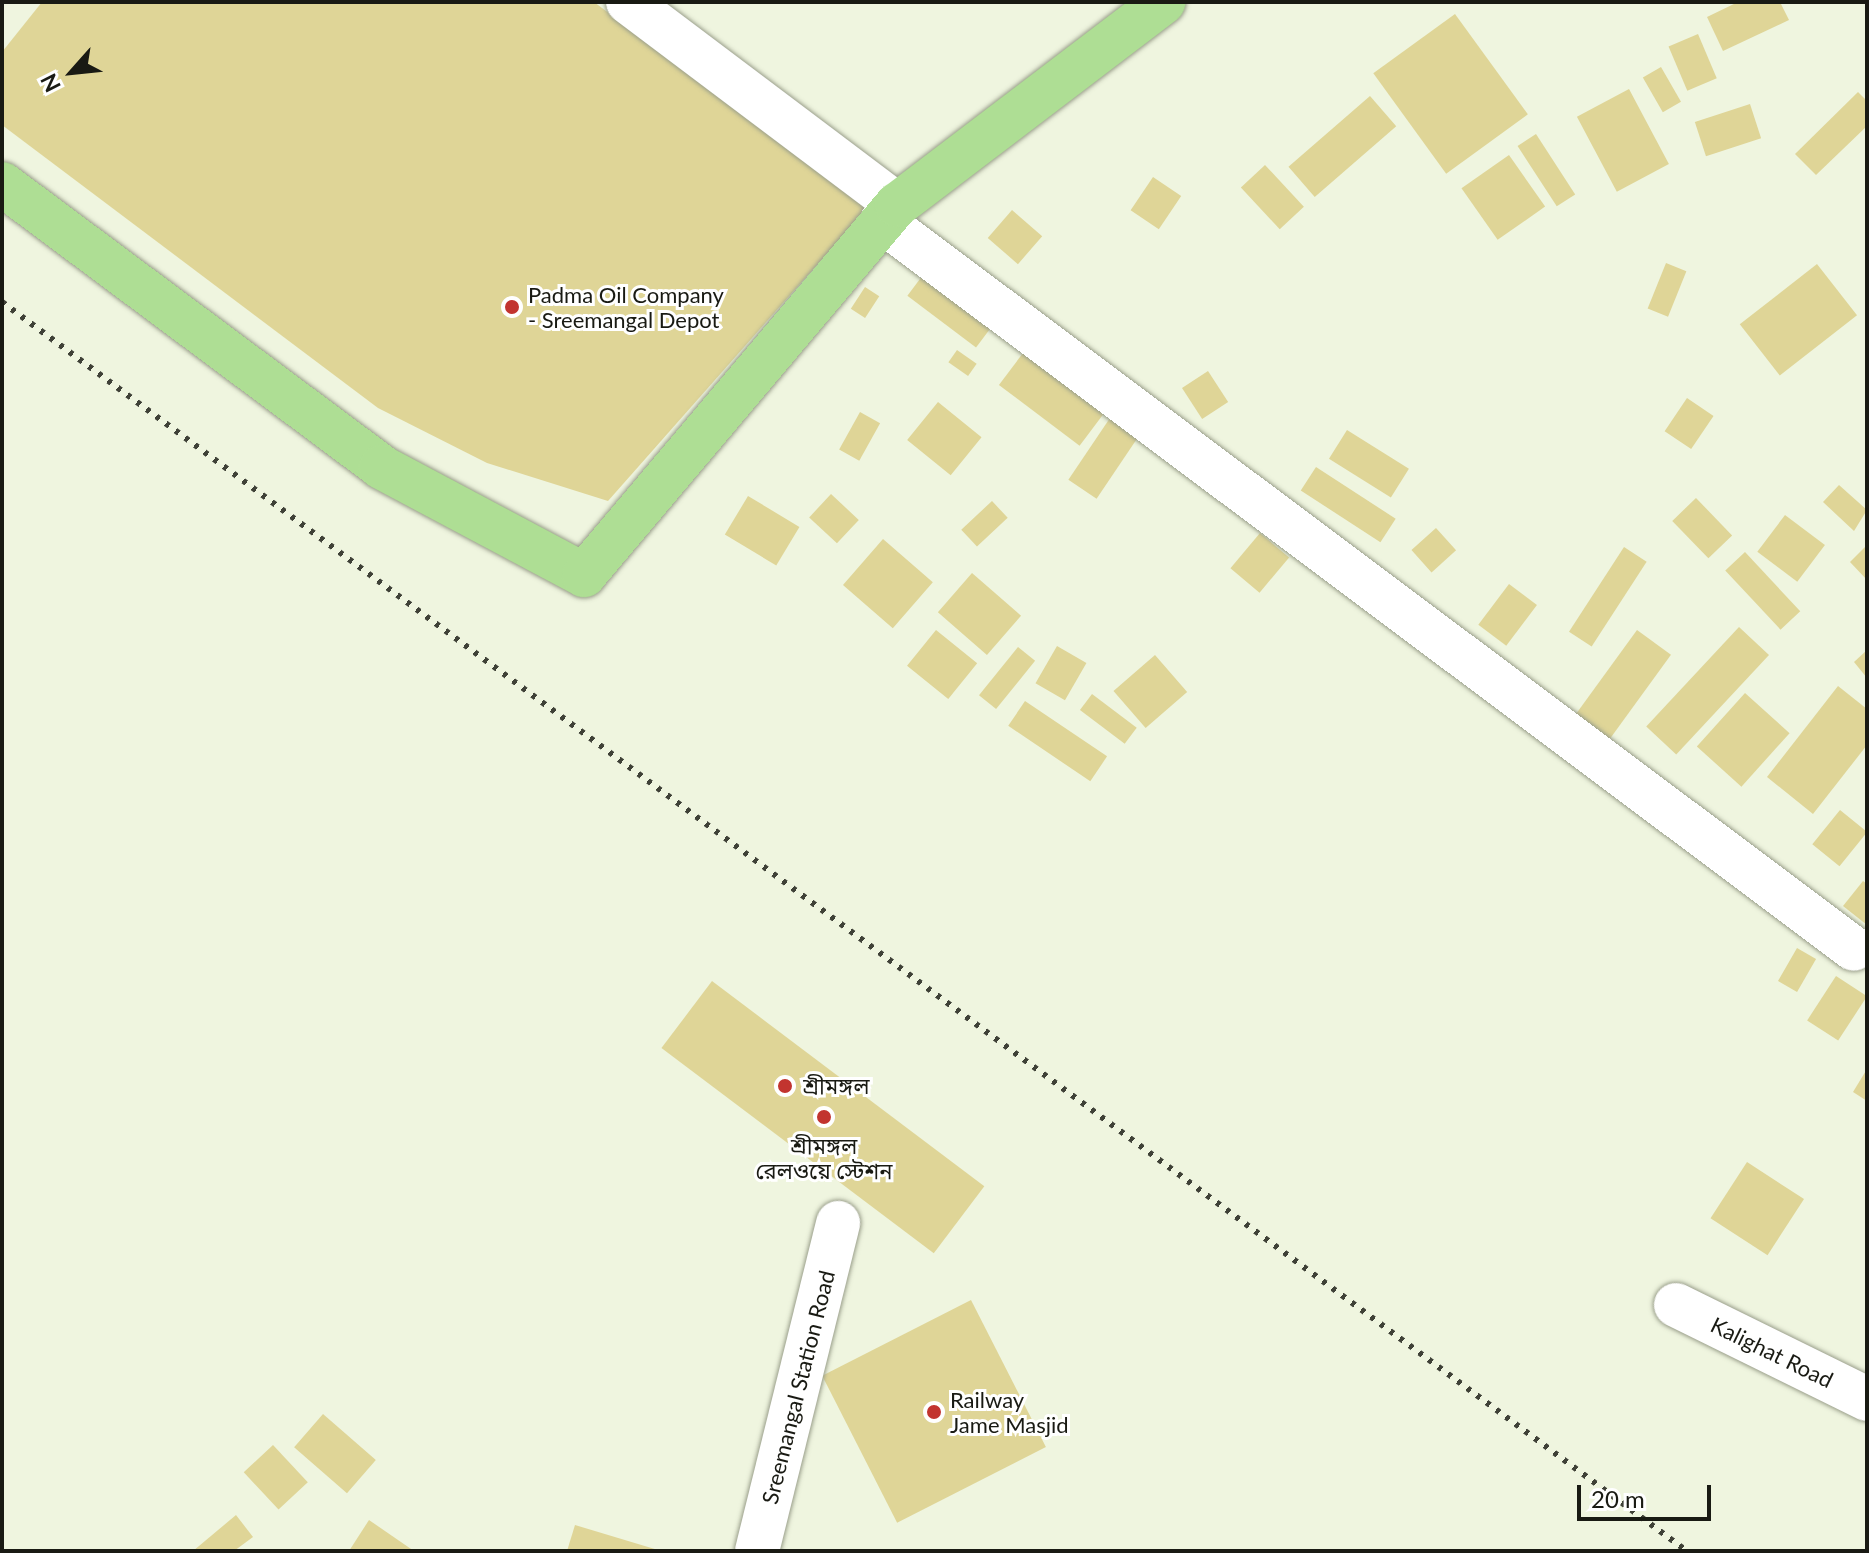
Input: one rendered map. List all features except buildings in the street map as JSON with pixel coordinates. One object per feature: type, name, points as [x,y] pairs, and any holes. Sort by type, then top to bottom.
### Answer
[{"type":"main road","points":[[2,184],[381,467],[584,575],[890,213],[1163,2]]},
{"type":"street","points":[[628,2],[890,213],[1854,949]]},
{"type":"street","name":"Sreemangal Station Road","points":[[757,1551],[838,1223]]},
{"type":"street","name":"Kalighat Road","points":[[1676,1305],[1867,1399]]},
{"type":"railway","points":[[2,302],[1687,1551]]},
{"type":"place","name":"Padma Oil Company - Sreemangal Depot","points":[[512,307]]},
{"type":"place","name":"শ্রীমঙ্গল","points":[[785,1086]]},
{"type":"place","name":"শ্রীমঙ্গল রেলওয়ে স্টেশন","points":[[824,1117]]},
{"type":"place","name":"Railway Jame Masjid","points":[[934,1412]]}]
